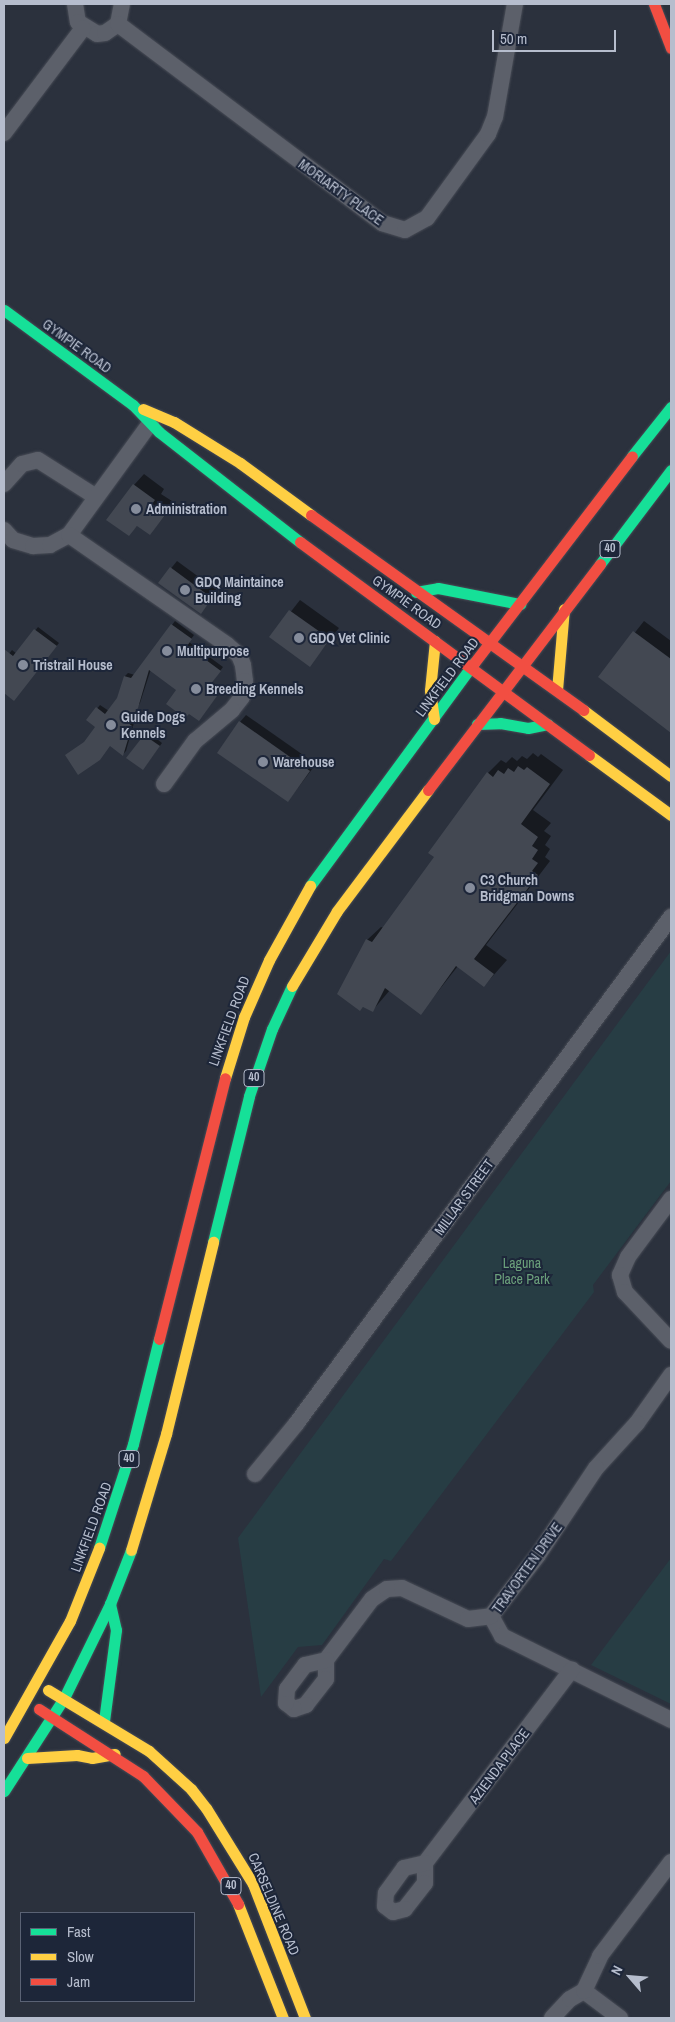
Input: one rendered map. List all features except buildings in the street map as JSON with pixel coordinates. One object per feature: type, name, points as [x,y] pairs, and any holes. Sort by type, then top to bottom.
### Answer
[{"type":"main road","points":[[654,4],[671,48]]},
{"type":"main road","name":"GYMPIE ROAD","points":[[4,310],[133,405],[257,510],[671,815]]},
{"type":"main road","name":"GYMPIE ROAD","points":[[133,405],[207,441],[416,592],[521,664],[671,776]]},
{"type":"main road","name":"LINKFIELD ROAD","points":[[4,1738],[37,1684],[87,1583],[124,1479],[218,1100],[248,1009],[269,960],[309,888],[588,511],[671,407]]},
{"type":"main road","name":"40","points":[[52,1717],[64,1698],[110,1604],[153,1482],[249,1096],[272,1029],[323,932],[521,664],[671,470]]},
{"type":"main road","points":[[416,592],[438,588],[502,603],[520,604]]},
{"type":"main road","points":[[557,690],[564,610]]},
{"type":"main road","points":[[434,719],[430,690],[435,641]]},
{"type":"main road","points":[[477,724],[500,723],[528,728],[548,724]]},
{"type":"main road","points":[[104,1721],[116,1630],[110,1604]]},
{"type":"main road","name":"CARSELDINE ROAD","points":[[37,1684],[104,1721],[172,1771],[191,1789],[224,1833],[252,1884],[305,2018]]},
{"type":"main road","name":"40","points":[[27,1702],[115,1754],[143,1776],[176,1807],[222,1870],[283,2018]]},
{"type":"main road","points":[[4,1791],[52,1717]]},
{"type":"main road","points":[[27,1758],[77,1756],[92,1758],[115,1754]]},
{"type":"street","points":[[75,4],[75,15],[83,28],[97,34],[118,24],[122,4]]},
{"type":"street","name":"MORIARTY PLACE","points":[[118,24],[382,223],[405,230],[427,218],[488,134],[495,117],[515,4]]},
{"type":"street","points":[[4,133],[83,28]]},
{"type":"street","points":[[4,530],[13,540],[33,546],[50,546],[69,535],[151,422]]},
{"type":"street","points":[[4,484],[22,464],[38,460],[96,497]]},
{"type":"street","points":[[69,535],[227,645],[239,656],[243,665],[245,681],[242,697],[232,710],[195,741],[164,784]]},
{"type":"street","name":"MILLAR STREET","points":[[255,1474],[296,1424],[671,917]]},
{"type":"street","points":[[671,1199],[628,1257],[620,1275],[625,1292],[671,1342]]},
{"type":"street","name":"TRAVORTEN DRIVE","points":[[671,1375],[637,1423],[596,1468],[538,1555],[491,1616],[502,1636],[572,1669],[671,1720]]},
{"type":"street","points":[[326,1660],[372,1599],[387,1589],[402,1588],[468,1619],[491,1616]]},
{"type":"street","name":"AZIENDA PLACE","points":[[426,1863],[572,1669]]},
{"type":"street","points":[[552,2018],[570,1999],[584,1991],[600,1956],[671,1862]]},
{"type":"street","points":[[584,1991],[620,2018]]},
{"type":"green space","name":"Laguna Place Park","points":[[671,951],[671,1181],[593,1285],[594,1292],[391,1561],[384,1559],[322,1645],[298,1647],[261,1697],[238,1538]]},
{"type":"green space","points":[[671,1558],[671,1704],[591,1665]]},
{"type":"traffic: fast","points":[[4,310],[133,405],[159,432],[300,542]]},
{"type":"traffic: fast","points":[[632,456],[671,407]]},
{"type":"traffic: fast","points":[[600,564],[671,470]]},
{"type":"traffic: fast","points":[[416,592],[438,588],[520,604]]},
{"type":"traffic: fast","points":[[310,886],[474,663]]},
{"type":"traffic: fast","points":[[477,724],[500,723],[528,728],[548,724]]},
{"type":"traffic: fast","points":[[213,1242],[249,1096],[272,1029],[292,986]]},
{"type":"traffic: fast","points":[[99,1548],[133,1444],[159,1339]]},
{"type":"traffic: fast","points":[[4,1791],[64,1698],[110,1604],[131,1550]]},
{"type":"traffic: fast","points":[[104,1721],[116,1630],[110,1604]]},
{"type":"traffic: slow","points":[[143,409],[174,422],[240,463],[311,515]]},
{"type":"traffic: slow","points":[[557,690],[564,609]]},
{"type":"traffic: slow","points":[[434,719],[430,690],[435,641]]},
{"type":"traffic: slow","points":[[583,710],[671,776]]},
{"type":"traffic: slow","points":[[589,755],[671,815]]},
{"type":"traffic: slow","points":[[292,986],[337,911],[428,790]]},
{"type":"traffic: slow","points":[[225,1078],[244,1017],[269,960],[310,886]]},
{"type":"traffic: slow","points":[[131,1550],[166,1434],[213,1242]]},
{"type":"traffic: slow","points":[[4,1738],[70,1621],[99,1548]]},
{"type":"traffic: slow","points":[[48,1690],[149,1751],[191,1789],[206,1808],[253,1884],[305,2018]]},
{"type":"traffic: slow","points":[[27,1758],[77,1755],[92,1758],[115,1754]]},
{"type":"traffic: slow","points":[[238,1904],[283,2018]]},
{"type":"traffic: jam","points":[[654,4],[671,48]]},
{"type":"traffic: jam","points":[[474,663],[632,456]]},
{"type":"traffic: jam","points":[[311,515],[583,710]]},
{"type":"traffic: jam","points":[[300,542],[589,755]]},
{"type":"traffic: jam","points":[[428,790],[600,564]]},
{"type":"traffic: jam","points":[[159,1339],[225,1078]]},
{"type":"traffic: jam","points":[[39,1709],[143,1776],[197,1832],[238,1904]]},
{"type":"place","name":"Administration","points":[[136,509]]},
{"type":"place","name":"GDQ Maintaince Building","points":[[185,590]]},
{"type":"place","name":"GDQ Vet Clinic","points":[[299,638]]},
{"type":"place","name":"Multipurpose","points":[[167,651]]},
{"type":"place","name":"Tristrail House","points":[[23,665]]},
{"type":"place","name":"Breeding Kennels","points":[[196,689]]},
{"type":"place","name":"Guide Dogs Kennels","points":[[111,725]]},
{"type":"place","name":"Warehouse","points":[[263,762]]},
{"type":"place","name":"C3 Church Bridgman Downs","points":[[470,888]]}]
